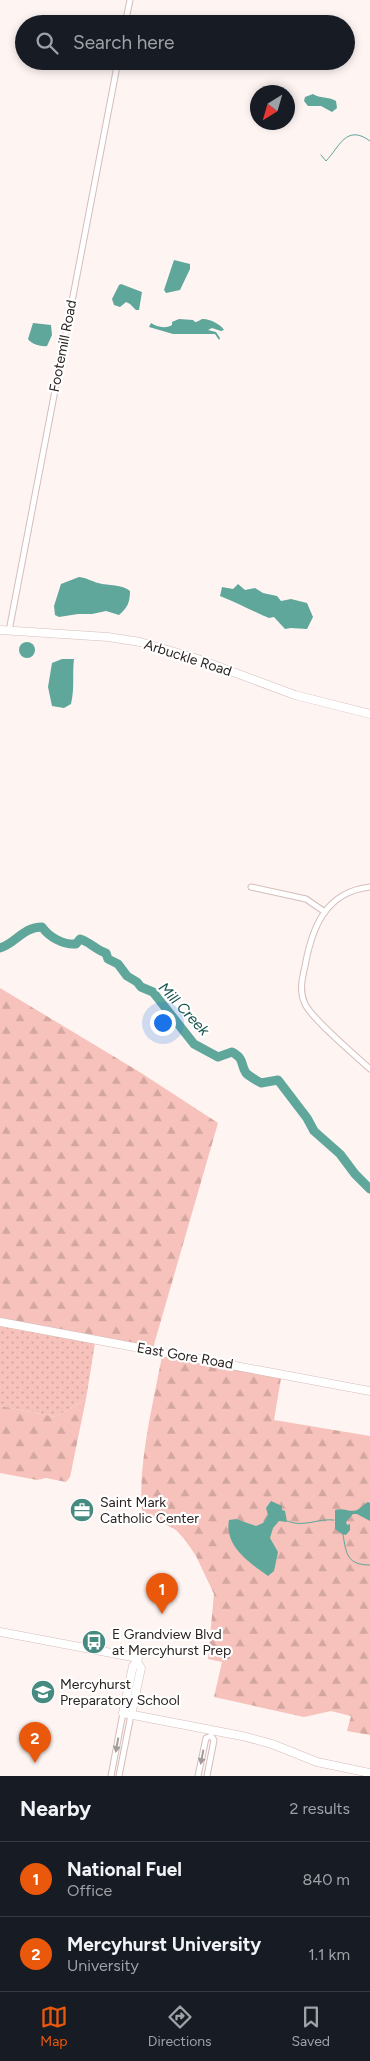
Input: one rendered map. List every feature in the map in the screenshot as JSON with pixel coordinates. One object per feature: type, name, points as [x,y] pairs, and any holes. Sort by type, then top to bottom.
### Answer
[{"type":"street","points":[[127,15],[130,0]]},
{"type":"street","name":"Footemill Road","points":[[9,630],[116,70]]},
{"type":"street","name":"Arbuckle Road","points":[[0,630],[108,637],[140,642],[195,658],[295,695],[370,714]]},
{"type":"street","points":[[252,887],[306,899],[325,912]]},
{"type":"street","points":[[370,887],[347,894],[325,912],[316,924],[310,939],[302,979],[303,997],[309,1010],[370,1069]]},
{"type":"street","name":"East Gore Road","points":[[0,1322],[370,1391]]},
{"type":"street","points":[[0,1632],[138,1660],[141,1668],[127,1714],[112,1776]]},
{"type":"street","points":[[127,1714],[272,1744],[316,1762],[370,1773]]},
{"type":"street","points":[[119,1776],[127,1714]]},
{"type":"street","points":[[198,1776],[206,1738],[212,1733]]},
{"type":"street","points":[[207,1776],[214,1740],[212,1733]]},
{"type":"green space","points":[[0,988],[138,1071],[218,1123],[153,1348],[0,1320]]},
{"type":"green space","points":[[0,1325],[95,1343],[86,1399],[56,1417],[0,1406]]},
{"type":"green space","points":[[162,1356],[281,1378],[274,1420],[370,1436],[370,1735],[347,1731],[351,1716],[331,1711],[304,1717],[214,1697],[222,1662],[208,1659],[214,1594],[196,1556],[186,1541],[176,1530],[142,1511],[141,1493],[144,1454]]},
{"type":"green space","points":[[86,1399],[70,1477],[66,1482],[46,1478],[37,1480],[0,1473],[0,1406],[56,1417]]},
{"type":"water","points":[[313,94],[336,101],[337,108],[332,112],[321,106],[308,106],[304,101],[305,97]]},
{"type":"water","points":[[174,260],[190,264],[190,269],[180,290],[166,293],[164,290]]},
{"type":"water","points":[[121,284],[142,292],[139,310],[136,310],[126,302],[120,307],[114,305],[112,299]]},
{"type":"water","points":[[179,319],[193,320],[195,322],[208,319],[224,330],[212,328],[208,330],[216,332],[220,338],[219,340],[215,334],[173,334],[149,327],[151,323],[156,326],[167,327]]},
{"type":"water","points":[[33,323],[51,325],[52,335],[47,346],[37,345],[28,339]]},
{"type":"water","points":[[79,577],[127,589],[130,591],[129,602],[119,615],[106,611],[59,617],[55,615],[54,606],[61,584]]},
{"type":"water","points":[[238,584],[245,590],[255,588],[263,593],[277,596],[281,601],[291,599],[307,603],[313,617],[307,629],[285,629],[274,617],[269,618],[220,596],[222,587],[233,589]]},
{"type":"water","points":[[27,642],[33,644],[35,650],[33,656],[27,658],[21,656],[19,650],[21,644]]},
{"type":"water","points":[[62,659],[74,659],[71,704],[64,708],[52,706],[48,687],[52,663]]},
{"type":"water","points":[[271,1501],[282,1506],[287,1522],[279,1521],[273,1528],[270,1538],[278,1552],[274,1571],[268,1576],[246,1559],[234,1546],[230,1538],[229,1520],[236,1519],[256,1526],[263,1523],[268,1515],[266,1508]]},
{"type":"water","points":[[368,1502],[370,1503],[370,1521],[357,1514],[353,1514],[346,1522],[347,1525],[350,1524],[350,1530],[346,1535],[335,1529],[335,1510],[354,1511]]},
{"type":"waterway","name":"Mill Creek","points":[[321,155],[326,161],[339,144],[349,136],[362,136],[370,141]]},
{"type":"waterway","name":"Mill Creek","points":[[0,948],[24,933],[42,927],[52,937],[61,942],[76,944],[80,939],[106,953],[108,959],[118,964],[127,976],[141,987],[153,992],[194,1044],[218,1057],[232,1052],[241,1059],[246,1073],[261,1083],[278,1080],[307,1118],[314,1131],[340,1154],[355,1174],[370,1189]]},
{"type":"waterway","points":[[287,1521],[299,1524],[334,1520]]},
{"type":"waterway","points":[[343,1534],[349,1557],[357,1563],[370,1565]]},
{"type":"place","name":"Saint Mark Catholic Center","points":[[82,1510]]},
{"type":"place","name":"National Fuel","points":[[162,1614]]},
{"type":"place","name":"E Grandview Blvd at Mercyhurst Prep","points":[[94,1642]]},
{"type":"place","name":"Mercyhurst Preparatory School","points":[[43,1692]]},
{"type":"place","name":"Mercyhurst University","points":[[35,1763]]}]
